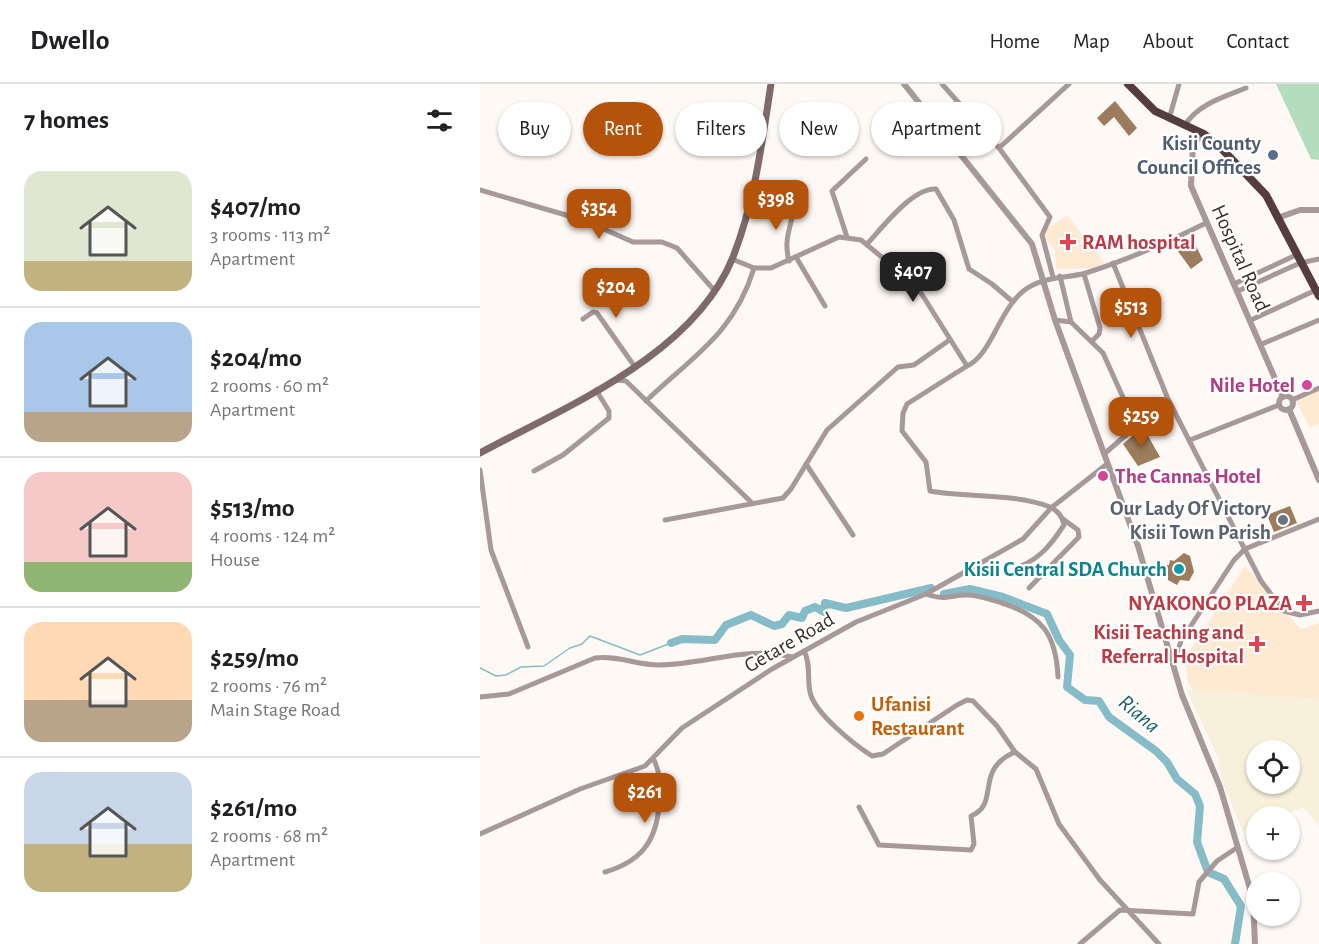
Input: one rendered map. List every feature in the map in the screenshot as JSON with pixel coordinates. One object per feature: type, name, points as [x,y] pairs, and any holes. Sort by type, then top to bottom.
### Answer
[{"type":"highway","points":[[1128,84],[1149,107],[1169,119],[1204,134],[1257,185],[1266,195],[1317,293]]},
{"type":"main road","points":[[480,453],[596,390],[635,366],[668,343],[714,290],[732,259],[750,208],[771,84]]},
{"type":"street","points":[[905,84],[1032,244],[1055,320],[1138,546],[1182,695],[1213,767],[1252,899],[1255,944]]},
{"type":"street","points":[[942,84],[958,102]]},
{"type":"street","points":[[1002,145],[1069,84]]},
{"type":"street","points":[[1169,119],[1178,95],[1179,84]]},
{"type":"street","points":[[1185,125],[1194,113],[1216,100],[1246,88]]},
{"type":"street","name":"Hospital Road","points":[[1204,134],[1193,144],[1191,178],[1206,223],[1262,344],[1283,397]]},
{"type":"street","points":[[1002,152],[1050,217],[1042,236],[1053,277]]},
{"type":"street","points":[[847,237],[832,191],[866,159]]},
{"type":"street","points":[[867,244],[910,201],[928,190],[936,189],[954,220],[969,269],[992,284],[1013,302]]},
{"type":"street","points":[[480,190],[583,220],[633,242],[670,243],[714,290]]},
{"type":"street","points":[[789,261],[785,242],[794,215],[793,200]]},
{"type":"street","points":[[1277,218],[1300,210],[1319,210]]},
{"type":"street","points":[[1029,588],[1079,537],[1078,530],[1051,508],[1006,498],[970,497],[929,490],[926,462],[902,431],[903,413],[913,399],[980,357],[1013,302],[1032,285],[1053,277],[1084,274],[1206,223]]},
{"type":"street","points":[[732,259],[754,268],[771,268],[839,237],[847,237],[867,244],[916,285],[948,341],[967,366]]},
{"type":"street","points":[[796,257],[825,306]]},
{"type":"street","points":[[1234,284],[1301,260],[1319,259]]},
{"type":"street","points":[[1238,291],[1301,260]]},
{"type":"street","points":[[1113,263],[1170,405],[1261,581],[1284,611],[1300,615],[1319,611]]},
{"type":"street","points":[[646,401],[702,352],[730,321],[746,296],[754,268]]},
{"type":"street","points":[[1084,274],[1100,328],[1099,334],[1092,341]]},
{"type":"street","points":[[1060,276],[1071,322],[1103,353],[1126,404],[1139,424]]},
{"type":"street","points":[[1251,320],[1317,293]]},
{"type":"street","points":[[584,319],[593,312],[597,313],[635,366]]},
{"type":"street","points":[[1055,320],[1071,322]]},
{"type":"street","points":[[1262,344],[1319,320]]},
{"type":"street","points":[[665,520],[783,498],[791,489],[821,437],[898,367],[914,365],[948,341]]},
{"type":"street","points":[[613,380],[623,379],[752,503]]},
{"type":"street","points":[[1292,400],[1319,388]]},
{"type":"street","points":[[534,471],[563,455],[609,418],[609,413],[596,390]]},
{"type":"street","points":[[1190,440],[1279,405],[1283,397],[1289,397],[1292,400]]},
{"type":"street","points":[[1289,410],[1293,405],[1292,400]]},
{"type":"street","points":[[1104,454],[1139,424],[1170,405]]},
{"type":"street","points":[[1279,405],[1289,410]]},
{"type":"street","points":[[1289,410],[1319,480]]},
{"type":"street","points":[[806,464],[853,535]]},
{"type":"street","name":"Getare Road","points":[[480,834],[580,789],[637,770],[654,760],[682,728],[792,657],[856,622],[926,594],[1023,539],[1051,508],[1107,464]]},
{"type":"street","points":[[480,470],[491,549],[528,647]]},
{"type":"street","points":[[1021,566],[1042,554],[1064,525],[1063,519]]},
{"type":"street","points":[[1174,663],[1181,641],[1228,567],[1245,549],[1319,519]]},
{"type":"street","points":[[926,594],[942,599],[975,596],[1030,614],[1053,641],[1058,677]]},
{"type":"street","points":[[804,651],[808,659],[811,696],[841,734],[872,756],[883,754],[957,705],[970,699],[997,726],[1015,752],[1036,769],[1059,824],[1125,909],[1159,944]]},
{"type":"street","points":[[480,697],[509,694],[595,657],[656,665],[744,654],[766,653],[792,657]]},
{"type":"street","points":[[859,807],[879,845],[970,850],[974,844],[971,816],[981,812],[984,806],[990,772],[1001,758],[1015,752]]},
{"type":"street","points":[[605,872],[630,863],[651,842],[660,795],[660,778],[654,760]]},
{"type":"street","points":[[1080,944],[1118,911],[1125,909],[1193,914],[1196,912],[1199,882],[1217,861],[1238,847]]},
{"type":"shaded area","name":"RAM hospital","points":[[1067,215],[1105,263],[1093,268],[1056,269],[1055,251],[1041,233]]},
{"type":"shaded area","points":[[1319,390],[1319,424],[1310,428],[1296,401]]},
{"type":"shaded area","name":"Kisii Teaching and Referral Hospital","points":[[1245,566],[1301,629],[1319,623],[1319,699],[1194,692],[1188,682],[1185,658]]},
{"type":"shaded area","points":[[1187,690],[1319,699],[1319,826],[1300,806],[1246,806],[1246,831],[1243,832],[1222,781],[1218,758]]},
{"type":"green space","points":[[1276,84],[1319,84],[1319,160],[1311,159]]},
{"type":"building","points":[[1115,101],[1137,128],[1129,136],[1114,117],[1104,126],[1097,118]]},
{"type":"building","points":[[1194,242],[1203,260],[1191,269],[1177,250]]},
{"type":"building","points":[[1143,427],[1160,457],[1138,466],[1123,444]]},
{"type":"building","name":"Our Lady Of Victory Kisii Town Parish","points":[[1290,506],[1297,523],[1274,532],[1267,515]]},
{"type":"building","name":"Kisii Central SDA Church","points":[[1184,553],[1190,556],[1194,572],[1189,581],[1180,580],[1177,585],[1168,580],[1167,565],[1170,560],[1174,561]]},
{"type":"waterway","name":"Riana","points":[[671,643],[682,639],[715,640],[726,625],[751,615],[774,626],[782,624],[789,615],[802,618],[805,611],[815,607],[824,612],[825,603],[846,608],[931,588]]},
{"type":"waterway","name":"Riana","points":[[944,594],[970,589],[1003,597],[1047,614],[1059,640],[1070,655],[1067,687],[1085,700],[1099,701],[1109,717],[1156,751],[1167,762],[1177,779],[1195,794],[1200,806],[1197,842],[1208,872],[1224,879],[1241,906],[1235,944]]},
{"type":"waterway","name":"Riana","points":[[480,668],[496,676],[506,675],[521,667],[544,666],[570,648],[582,644],[590,636],[640,655],[671,643]]},
{"type":"place","name":"Kisii County Council Offices","points":[[1273,155]]},
{"type":"place","name":"RAM hospital","points":[[1068,242]]},
{"type":"place","name":"Nile Hotel","points":[[1307,385]]},
{"type":"place","name":"The Cannas Hotel","points":[[1103,476]]},
{"type":"place","name":"Our Lady Of Victory Kisii Town Parish","points":[[1283,520]]},
{"type":"place","name":"Kisii Central SDA Church","points":[[1179,569]]},
{"type":"place","name":"NYAKONGO PLAZA","points":[[1304,603]]},
{"type":"place","name":"Kisii Teaching and Referral Hospital","points":[[1257,644]]},
{"type":"place","name":"Ufanisi Restaurant","points":[[859,716]]}]
